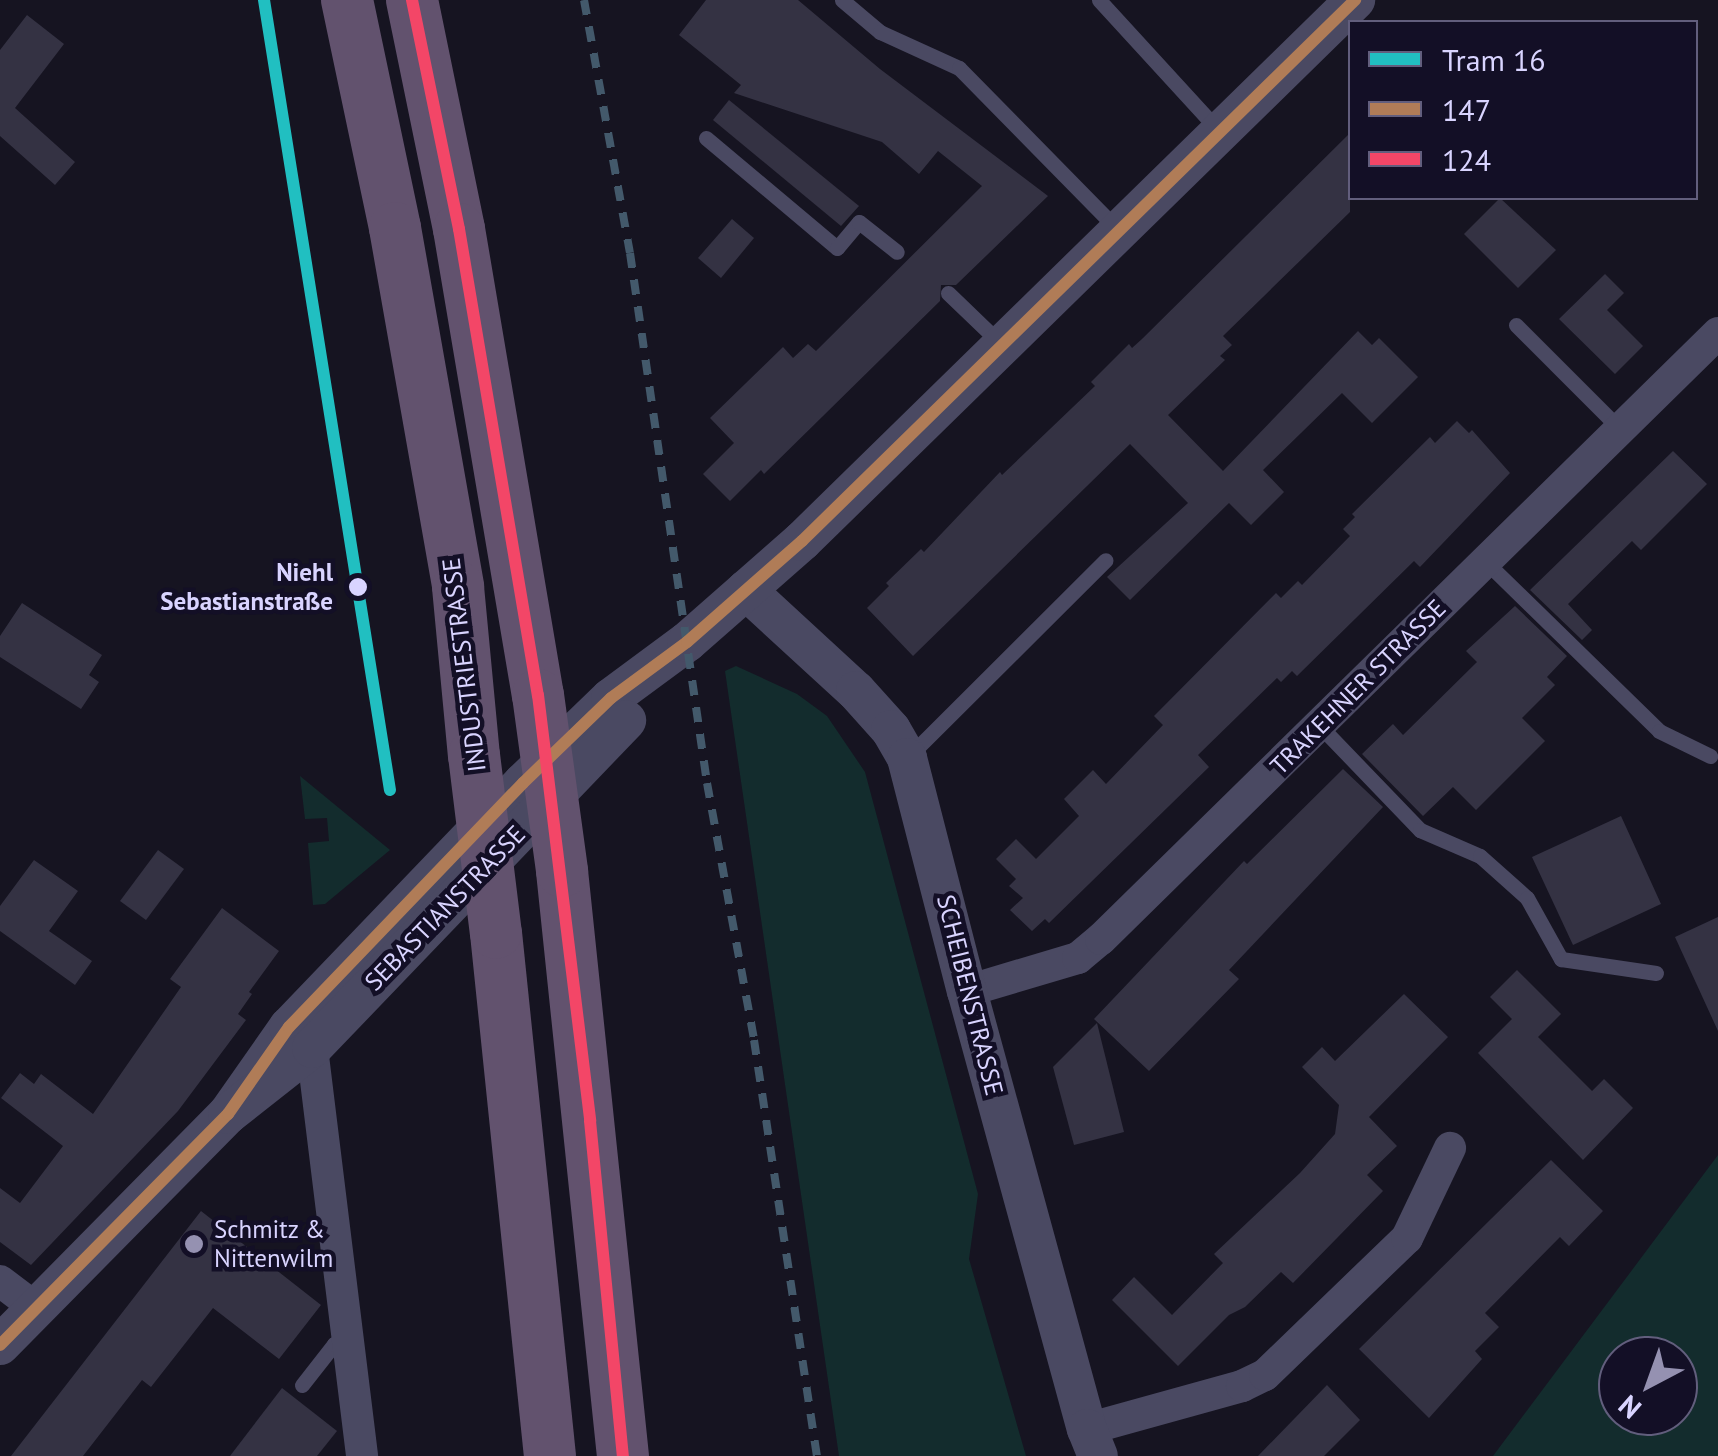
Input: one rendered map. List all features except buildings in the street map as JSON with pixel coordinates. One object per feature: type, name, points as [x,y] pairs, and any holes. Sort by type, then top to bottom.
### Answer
[{"type":"highway","name":"INDUSTRIESTRASSE","points":[[347,0],[394,228],[458,587],[550,1456]]},
{"type":"highway","points":[[412,0],[459,229],[538,695],[562,871],[622,1456]]},
{"type":"street","name":"SEBASTIANSTRASSE","points":[[228,1114],[289,1028],[522,783],[611,698],[688,642],[746,590],[1003,346],[1356,0]]},
{"type":"street","name":"TRAKEHNER STRASSE","points":[[967,992],[1078,958],[1718,332]]},
{"type":"street","name":"SCHEIBENSTRASSE","points":[[746,590],[856,691],[891,730],[907,758],[967,992],[1092,1443]]},
{"type":"street","name":"SEBASTIANSTRASSE","points":[[0,1346],[228,1114],[312,1048],[622,725],[688,642]]},
{"type":"street","points":[[312,1048],[362,1456]]},
{"type":"street","points":[[1092,1443],[1265,1375],[1407,1238],[1450,1148]]},
{"type":"street","points":[[0,1281],[37,1309]]},
{"type":"lane","points":[[842,0],[880,32],[959,68],[1120,232]]},
{"type":"lane","points":[[1100,0],[1221,133]]},
{"type":"lane","points":[[706,138],[836,248],[859,222],[897,252]]},
{"type":"lane","points":[[948,293],[1003,346]]},
{"type":"lane","points":[[1516,325],[1620,429]]},
{"type":"lane","points":[[907,758],[1106,560]]},
{"type":"lane","points":[[1485,561],[1647,721],[1710,756]]},
{"type":"lane","points":[[1319,725],[1420,830],[1480,856],[1527,898],[1561,959],[1656,973]]},
{"type":"lane","points":[[302,1385],[334,1344],[348,1340]]},
{"type":"green space","points":[[736,666],[797,694],[827,716],[865,772],[978,1194],[969,1259],[1026,1456],[839,1456],[725,671]]},
{"type":"green space","points":[[300,776],[390,850],[325,904],[313,905],[308,843],[329,841],[327,818],[305,819]]},
{"type":"green space","points":[[1718,1155],[1718,1456],[1493,1456]]},
{"type":"railway","points":[[584,0],[630,253],[707,783],[754,1040],[817,1456]]},
{"type":"tram line","name":"16","points":[[264,0],[390,790]]},
{"type":"transit line","name":"124","points":[[412,0],[459,229],[538,695],[590,1121],[623,1456]]},
{"type":"transit line","name":"147","points":[[0,1345],[228,1114],[289,1027],[523,783],[611,698],[687,642],[802,541],[1355,0]]},
{"type":"place","name":"Niehl Sebastianstraße","points":[[358,587]]},
{"type":"place","name":"Schmitz & Nittenwilm","points":[[194,1244]]}]
